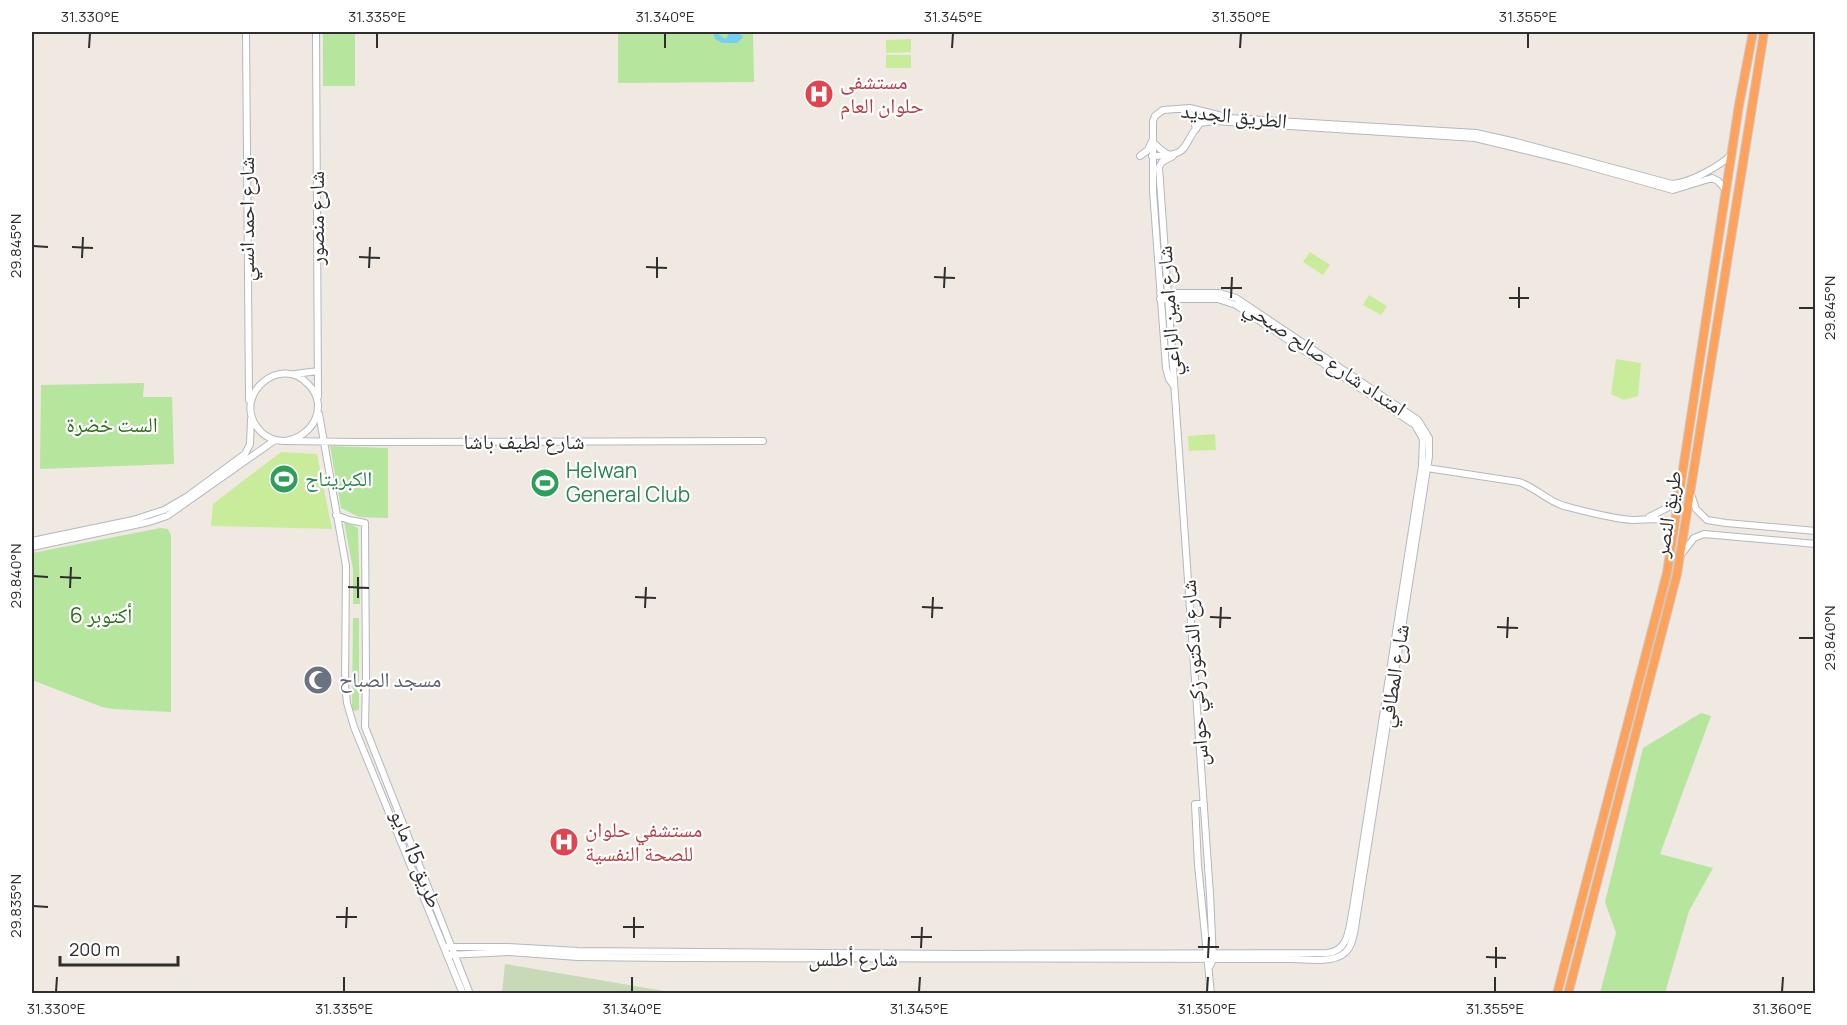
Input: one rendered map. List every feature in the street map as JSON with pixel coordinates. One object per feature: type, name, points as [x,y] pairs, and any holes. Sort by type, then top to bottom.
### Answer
[{"type":"highway","name":"طريق النصر","points":[[1557,993],[1667,573],[1753,32]]},
{"type":"highway","name":"طريق النصر","points":[[1568,993],[1680,557],[1764,32]]},
{"type":"highway","points":[[1704,334],[1710,339],[1715,337]]},
{"type":"highway","points":[[1701,349],[1706,346],[1712,351]]},
{"type":"highway","points":[[1622,747],[1632,750]]},
{"type":"highway","points":[[1563,969],[1568,973],[1574,972]]},
{"type":"highway","points":[[1560,980],[1566,979],[1570,983]]},
{"type":"street","name":"شارع احمد انسي","points":[[246,32],[250,406]]},
{"type":"street","name":"شارع منصور","points":[[316,32],[318,406],[347,574],[345,693],[354,727]]},
{"type":"street","points":[[1177,108],[1193,116],[1196,129]]},
{"type":"street","name":"الطريق الجديد","points":[[1152,156],[1155,116],[1163,110],[1177,108],[1190,108],[1230,118],[1482,134],[1672,184],[1713,168],[1733,154]]},
{"type":"street","name":"الطريق الجديد","points":[[1172,156],[1185,149],[1196,129],[1203,122],[1470,137],[1570,161],[1673,190],[1708,179],[1716,179],[1727,192]]},
{"type":"street","points":[[1140,156],[1148,150],[1152,141],[1172,156]]},
{"type":"street","points":[[1152,156],[1172,156]]},
{"type":"street","name":"شارع امين الراعي","points":[[1152,156],[1164,296]]},
{"type":"street","name":"شارع امين الراعي","points":[[1172,156],[1162,162],[1159,167],[1166,368],[1168,379],[1174,386]]},
{"type":"street","name":"امتداد شارع صالح صبحي","points":[[1164,296],[1218,299],[1232,303],[1417,423]]},
{"type":"street","points":[[32,541],[133,520],[155,514],[176,504],[245,454],[250,444],[250,406],[255,390],[267,378],[318,371]]},
{"type":"street","points":[[251,416],[260,431],[276,440],[294,440],[308,431],[317,417],[318,406],[310,385],[293,375]]},
{"type":"street","name":"شارع الدكتور زكي حواس","points":[[1174,386],[1204,804],[1210,959]]},
{"type":"street","name":"شارع المطافي","points":[[1351,934],[1427,468],[1430,444],[1417,423]]},
{"type":"street","name":"شارع المطافي","points":[[1351,934],[1422,466],[1423,439],[1417,423]]},
{"type":"street","points":[[32,547],[149,522],[167,516],[276,440]]},
{"type":"street","name":"شارع لطيف باشا","points":[[285,441],[763,441]]},
{"type":"street","points":[[1427,468],[1519,482],[1564,506],[1625,519],[1659,519],[1674,523]]},
{"type":"street","points":[[1691,489],[1694,505],[1707,520],[1815,531]]},
{"type":"street","points":[[1643,519],[1659,513],[1679,495]]},
{"type":"street","points":[[336,515],[365,523],[366,703],[364,724],[354,727]]},
{"type":"street","points":[[1724,535],[1726,523]]},
{"type":"street","points":[[1680,557],[1690,543],[1700,535],[1724,535],[1815,544]]},
{"type":"street","name":"طريق 15 مايو","points":[[364,724],[464,993]]},
{"type":"street","name":"طريق 15 مايو","points":[[354,727],[470,993]]},
{"type":"street","points":[[1204,804],[1195,804],[1210,959],[1211,993]]},
{"type":"street","name":"شارع أطلس","points":[[450,951],[624,957],[1210,959],[1331,953],[1343,945],[1351,934]]},
{"type":"green space","points":[[323,32],[355,32],[355,86],[323,86]]},
{"type":"green space","points":[[618,32],[753,32],[754,82],[618,83]]},
{"type":"green space","points":[[911,39],[911,52],[886,53],[886,40]]},
{"type":"green space","points":[[886,55],[911,55],[911,68],[886,68]]},
{"type":"green space","points":[[1310,252],[1330,265],[1323,275],[1303,262]]},
{"type":"green space","points":[[1369,295],[1387,306],[1381,315],[1363,305]]},
{"type":"green space","points":[[1616,359],[1641,363],[1638,396],[1624,400],[1611,394]]},
{"type":"green space","name":"الست خضرة","points":[[144,383],[143,397],[172,397],[174,464],[40,469],[41,385]]},
{"type":"green space","points":[[1215,434],[1216,450],[1189,451],[1188,436]]},
{"type":"green space","points":[[330,446],[388,448],[388,518],[359,517],[341,508]]},
{"type":"green space","name":"الكبريتاج","points":[[281,452],[317,454],[332,529],[211,526],[213,504]]},
{"type":"green space","points":[[344,521],[358,528],[360,604],[353,604],[353,569]]},
{"type":"green space","name":"6 أكتوبر","points":[[161,528],[168,529],[171,535],[171,712],[102,707],[32,680],[32,553]]},
{"type":"green space","points":[[353,618],[359,618],[359,710],[352,711]]},
{"type":"green space","points":[[1701,713],[1711,716],[1660,854],[1713,868],[1689,911],[1665,993],[1600,993],[1616,933],[1605,902],[1643,748]]},
{"type":"green space","points":[[505,964],[676,993],[502,993]]},
{"type":"water","points":[[727,32],[738,32],[743,37],[737,43],[722,43],[715,39],[714,34],[717,33],[725,39],[728,36]]},
{"type":"place","name":"مستشفى حلوان العام","points":[[819,94]]},
{"type":"place","name":"الكبريتاج","points":[[284,479]]},
{"type":"place","name":"Helwan General Club","points":[[545,483]]},
{"type":"place","name":"مسجد الصباح","points":[[318,680]]},
{"type":"place","name":"مستشفي حلوان للصحة النفسية","points":[[564,842]]}]
